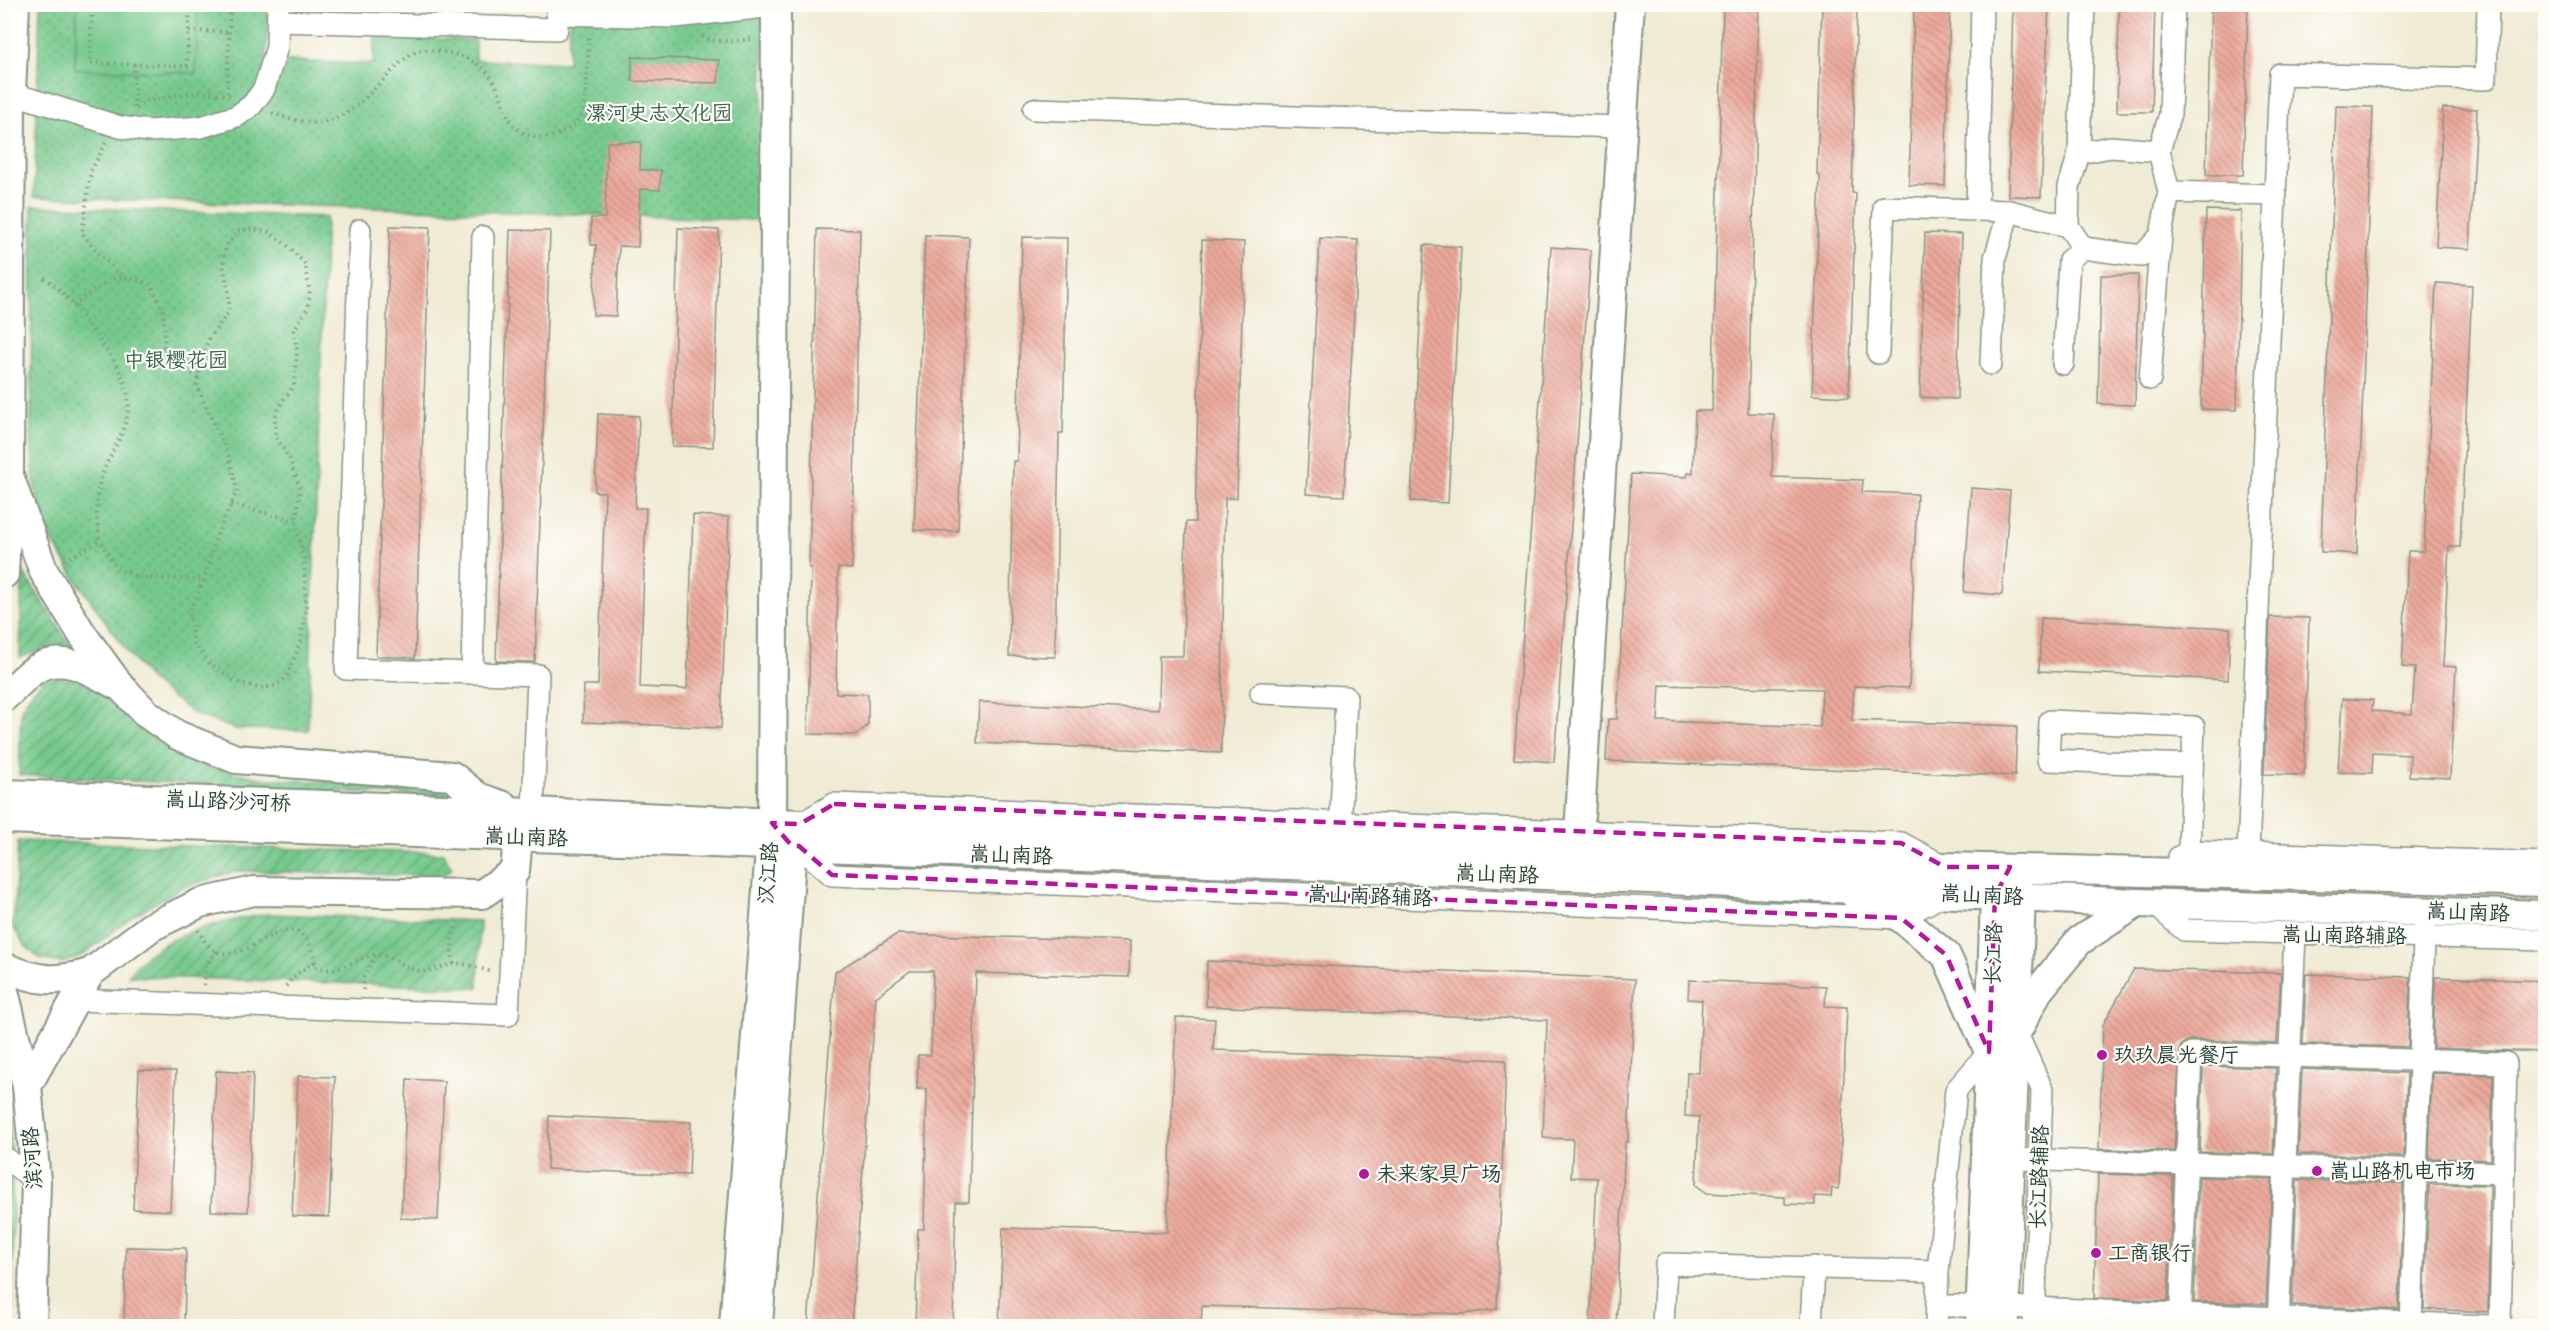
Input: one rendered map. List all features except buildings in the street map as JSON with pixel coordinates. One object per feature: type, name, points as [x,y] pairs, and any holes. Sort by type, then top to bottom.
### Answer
[{"type":"main road","points":[[4,574],[9,476],[7,396],[11,93],[15,4]]},
{"type":"main road","points":[[1577,877],[1630,4]]},
{"type":"main road","points":[[776,5],[787,837]]},
{"type":"main road","points":[[4,967],[32,979],[68,980],[90,973],[151,927],[200,903],[254,891],[483,894],[515,871],[524,820],[478,797],[452,776],[236,759],[177,735],[147,714],[118,685],[82,634],[44,573],[9,476]]},
{"type":"main road","points":[[4,697],[38,668],[52,663],[75,663],[118,685]]},
{"type":"main road","name":"嵩山路沙河桥","points":[[4,794],[450,822]]},
{"type":"main road","name":"嵩山路沙河桥","points":[[4,819],[450,822]]},
{"type":"main road","name":"嵩山南路","points":[[450,822],[524,820],[787,837],[1340,844],[1578,839],[1946,880],[2008,897],[2145,903],[2425,924],[2546,915]]},
{"type":"main road","name":"汉江路","points":[[734,1326],[787,837]]},
{"type":"main road","name":"汉江路","points":[[758,1326],[787,837]]},
{"type":"main road","name":"嵩山南路","points":[[1340,844],[1577,877],[1844,889],[1946,880],[2010,867],[2154,871],[2189,862],[2546,882]]},
{"type":"main road","name":"长江路","points":[[1993,1317],[1989,1052],[2010,867]]},
{"type":"main road","points":[[1844,889],[1901,918],[1946,955],[1989,1052]]},
{"type":"main road","name":"长江路","points":[[1993,1317],[2011,1160],[2016,1033],[2008,897]]},
{"type":"main road","points":[[2016,1033],[2038,991],[2079,941],[2145,903]]},
{"type":"main road","points":[[27,1086],[90,973]]},
{"type":"main road","name":"滨河路","points":[[4,991],[27,1086],[36,1181],[32,1326]]},
{"type":"street","points":[[1977,210],[1982,4]]},
{"type":"street","points":[[2084,4],[2079,153],[2069,187],[2068,226],[2083,248],[2142,256],[2161,235]]},
{"type":"street","points":[[2150,380],[2161,235],[2169,192],[2159,151],[2170,114],[2174,4]]},
{"type":"street","points":[[2248,853],[2280,74],[2486,79],[2488,4]]},
{"type":"street","points":[[11,93],[120,127],[149,131],[201,127],[237,116],[252,105],[264,89],[277,47],[278,13],[557,29],[558,9],[597,17],[675,17],[776,5]]},
{"type":"street","points":[[1034,109],[1623,127]]},
{"type":"street","points":[[2079,153],[2111,147],[2159,151]]},
{"type":"street","points":[[2169,192],[2276,195]]},
{"type":"street","points":[[1878,353],[1884,207],[2009,211],[2068,226]]},
{"type":"street","points":[[1991,364],[1995,258],[2009,211]]},
{"type":"street","points":[[360,230],[346,669],[538,675],[524,820]]},
{"type":"street","points":[[472,673],[483,237]]},
{"type":"street","points":[[2062,364],[2069,260],[2083,248]]},
{"type":"street","points":[[787,837],[834,804],[1340,844],[1346,697],[1261,693]]},
{"type":"street","points":[[2192,765],[2048,760],[2050,721],[2194,727],[2189,862],[2248,853],[2546,863]]},
{"type":"street","name":"嵩山南路辅路","points":[[787,837],[832,875],[1901,918]]},
{"type":"street","points":[[73,1000],[508,1015],[515,871]]},
{"type":"street","points":[[1647,879],[1675,909]]},
{"type":"street","points":[[1901,918],[1946,880]]},
{"type":"street","name":"嵩山南路辅路","points":[[2145,903],[2184,930],[2295,933],[2425,924],[2546,940]]},
{"type":"street","points":[[2411,1325],[2425,924]]},
{"type":"street","points":[[2278,1322],[2295,933]]},
{"type":"street","name":"长江路辅路","points":[[2016,1033],[2042,1089],[2034,1317]]},
{"type":"street","points":[[1989,1052],[1956,1090],[1938,1271],[1936,1316],[2489,1326]]},
{"type":"street","points":[[2180,1320],[2191,1053],[2506,1063],[2500,1326]]},
{"type":"street","points":[[4,1157],[36,1181]]},
{"type":"street","points":[[2011,1160],[2504,1173]]},
{"type":"street","points":[[1663,1326],[1666,1264],[1938,1271]]},
{"type":"street","points":[[1811,1326],[1814,1268]]},
{"type":"path","points":[[92,4],[90,63],[187,66],[190,4]]},
{"type":"path","points":[[227,93],[230,4]]},
{"type":"path","points":[[134,64],[134,113],[143,102],[198,92],[227,93],[292,121],[319,123],[346,115],[410,54],[426,50],[465,57],[489,74],[511,122],[524,135],[543,138],[561,134],[580,119],[585,95],[590,26],[597,17]]},
{"type":"path","points":[[189,31],[229,32]]},
{"type":"path","points":[[120,127],[103,146],[91,171],[82,233],[96,251],[124,278]]},
{"type":"path","points":[[253,229],[269,232],[305,264],[310,294],[307,309],[294,330],[297,351],[294,386],[283,400],[275,417],[276,437],[289,458],[300,489],[296,521],[304,561],[306,607],[301,640],[287,677],[276,686],[259,688],[235,681],[210,664],[194,643],[189,612],[204,580],[214,542],[237,491],[229,456],[197,387],[198,378],[200,361],[209,339],[229,311],[229,292],[223,264],[226,246],[238,231],[253,229]]},
{"type":"path","points":[[44,278],[59,288],[74,306],[118,368],[128,395],[127,419],[103,473],[97,497],[96,521],[100,541],[118,570],[139,577],[204,580]]},
{"type":"path","points":[[74,306],[108,282],[124,278],[151,285],[163,311],[164,348],[169,360],[198,378]]},
{"type":"path","points":[[231,504],[296,521]]},
{"type":"path","points":[[44,573],[100,541]]},
{"type":"path","points":[[454,964],[450,946],[454,928],[463,914],[468,893]]},
{"type":"path","points":[[188,909],[203,940],[217,951],[227,954],[248,950],[266,937],[289,930],[299,932],[310,945],[316,968],[325,971],[337,970],[350,962],[376,955],[394,958],[415,970],[435,971],[454,964],[510,976]]},
{"type":"path","points":[[202,1004],[206,965],[217,951]]},
{"type":"path","points":[[362,1010],[364,977],[376,955]]},
{"type":"path","points":[[284,1007],[285,989],[295,975],[315,962]]},
{"type":"highlighted area","points":[[834,804],[1901,843],[1945,867],[2010,867],[1995,896],[1989,1052],[1946,955],[1901,918],[832,875],[799,846],[792,846],[772,823],[800,824]]},
{"type":"green space","name":"漯河史志文化园","points":[[40,5],[268,5],[266,60],[373,64],[375,37],[475,40],[475,60],[568,63],[570,5],[765,5],[759,220],[34,197]]},
{"type":"green space","points":[[77,5],[198,5],[196,73],[75,69]]},
{"type":"green space","name":"中银樱花园","points":[[32,206],[326,217],[308,730],[235,729],[194,714],[151,681],[131,657],[78,583],[46,530],[34,484],[31,430]]},
{"type":"green space","points":[[22,570],[71,646],[55,644],[20,658]]},
{"type":"green space","points":[[61,678],[83,682],[99,691],[133,724],[169,749],[209,767],[266,779],[440,786],[448,792],[446,797],[19,775],[21,709],[43,680]]},
{"type":"green space","points":[[18,841],[443,853],[452,868],[442,876],[236,871],[181,888],[133,916],[83,955],[62,963],[41,959],[25,946],[13,927]]},
{"type":"green space","points":[[267,914],[480,921],[478,988],[128,976],[140,961],[155,949],[172,940],[210,926]]},
{"type":"green space","points":[[4,1078],[8,1088],[13,1216],[11,1326],[4,1326]]},
{"type":"place","name":"玖玖晨光餐厅","points":[[2102,1055]]},
{"type":"place","name":"嵩山路机电市场","points":[[2317,1171]]},
{"type":"place","name":"未来家具广场","points":[[1364,1174]]},
{"type":"place","name":"工商银行","points":[[2096,1253]]}]
